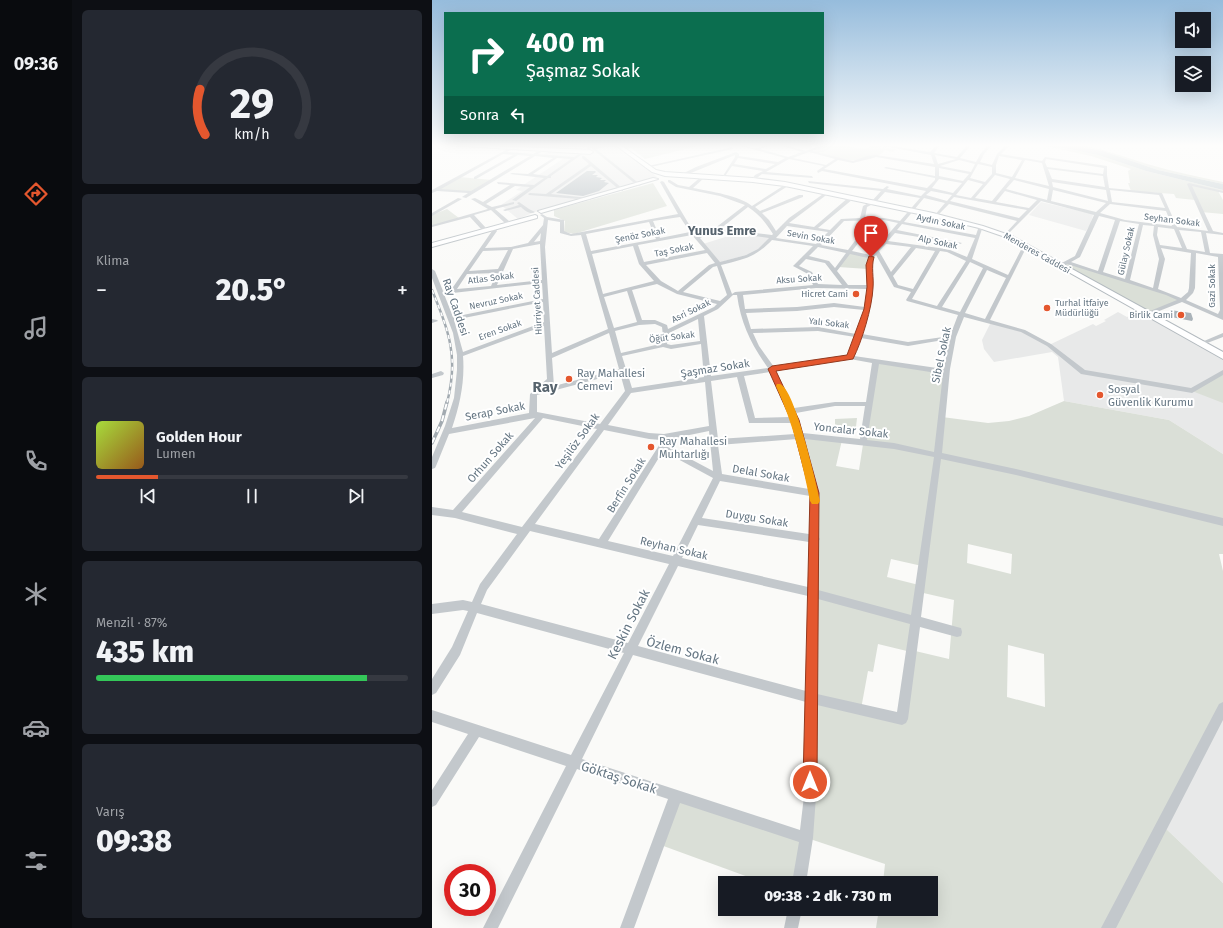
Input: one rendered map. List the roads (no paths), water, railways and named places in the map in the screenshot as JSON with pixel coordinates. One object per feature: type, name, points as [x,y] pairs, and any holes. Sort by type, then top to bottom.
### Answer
[{"type":"street","points":[[432,192],[442,187]]},
{"type":"street","points":[[432,215],[464,199],[480,187]]},
{"type":"street","points":[[480,193],[490,187]]},
{"type":"street","points":[[483,204],[510,187]]},
{"type":"street","points":[[432,226],[492,209],[513,201],[532,187]]},
{"type":"street","points":[[497,213],[521,203],[539,187]]},
{"type":"street","points":[[547,195],[558,187]]},
{"type":"street","points":[[619,187],[622,190]]},
{"type":"street","points":[[432,244],[631,187]]},
{"type":"street","points":[[432,244],[507,222],[639,187]]},
{"type":"street","points":[[663,187],[688,227],[718,263],[735,294],[756,346],[772,369],[793,416],[800,436],[814,493],[810,796],[800,876]]},
{"type":"street","points":[[684,187],[734,198],[754,206],[772,224],[774,236]]},
{"type":"street","points":[[754,206],[782,187]]},
{"type":"street","points":[[859,187],[923,196],[1020,220]]},
{"type":"street","points":[[862,219],[865,207],[887,187]]},
{"type":"street","points":[[912,187],[1030,209]]},
{"type":"street","points":[[850,357],[867,309],[870,287],[868,269],[871,257],[931,187]]},
{"type":"street","points":[[936,216],[960,187]]},
{"type":"street","points":[[972,199],[982,187]]},
{"type":"street","points":[[993,203],[1006,187]]},
{"type":"street","points":[[1044,187],[1109,202],[1168,210]]},
{"type":"street","points":[[1103,187],[1157,193],[1162,195],[1185,250]]},
{"type":"street","points":[[1190,187],[1211,233]]},
{"type":"street","points":[[1203,187],[1223,192]]},
{"type":"street","name":"Menderes Caddesi","points":[[802,188],[911,210],[981,227],[1006,235],[1223,356]]},
{"type":"street","points":[[1060,266],[1068,263],[1080,253],[1097,214],[1111,198],[1108,188]]},
{"type":"street","points":[[1048,202],[1050,200],[1051,189]]},
{"type":"street","points":[[437,190],[472,192]]},
{"type":"street","name":"Seyhan Sokak","points":[[1004,190],[1141,224],[1223,234]]},
{"type":"street","points":[[679,293],[711,266],[753,254],[760,250],[805,207],[827,193]]},
{"type":"street","points":[[530,194],[590,199]]},
{"type":"street","points":[[760,212],[801,196]]},
{"type":"street","points":[[814,228],[851,198]]},
{"type":"street","points":[[464,199],[473,199],[483,204],[492,209],[507,222]]},
{"type":"street","points":[[1006,235],[1040,200]]},
{"type":"street","points":[[513,201],[521,203],[539,214],[562,221],[563,233],[572,235],[681,215]]},
{"type":"street","points":[[716,230],[748,204]]},
{"type":"street","name":"Hürriyet Caddesi","points":[[539,214],[545,230],[541,242],[545,280],[551,389]]},
{"type":"street","points":[[471,215],[484,229]]},
{"type":"street","name":"Aydın Sokak","points":[[805,257],[843,220],[884,219],[977,237]]},
{"type":"street","points":[[1100,272],[1118,219]]},
{"type":"street","points":[[650,220],[659,240]]},
{"type":"street","points":[[786,224],[830,231]]},
{"type":"street","name":"Gülay Sokak","points":[[1127,281],[1141,224]]},
{"type":"street","points":[[529,245],[544,226]]},
{"type":"street","points":[[1155,290],[1162,259],[1155,235],[1156,226]]},
{"type":"street","points":[[938,308],[969,260],[981,227]]},
{"type":"street","points":[[452,292],[495,231],[492,228]]},
{"type":"street","name":"Şenöz Sokak","points":[[589,253],[635,244],[696,235],[716,230]]},
{"type":"street","name":"Sevin Sokak","points":[[716,230],[774,236],[871,257]]},
{"type":"street","points":[[893,231],[960,243]]},
{"type":"street","points":[[1203,232],[1208,253]]},
{"type":"street","points":[[583,233],[629,391]]},
{"type":"street","name":"Alp Sokak","points":[[848,252],[862,236],[954,253],[1009,277]]},
{"type":"street","points":[[481,250],[511,248],[541,242]]},
{"type":"street","points":[[635,244],[642,264],[657,282],[679,293],[721,303]]},
{"type":"street","points":[[891,276],[915,246]]},
{"type":"street","points":[[987,321],[1025,246]]},
{"type":"street","points":[[1159,246],[1222,256]]},
{"type":"street","points":[[493,287],[499,271],[511,248]]},
{"type":"street","points":[[876,250],[896,286],[914,291]]},
{"type":"street","points":[[939,250],[909,300],[1023,331],[1049,345],[1083,372],[1192,391],[1223,372]]},
{"type":"street","name":"Taş Sokak","points":[[642,264],[709,251]]},
{"type":"street","points":[[1147,314],[1189,295],[1192,287],[1194,251]]},
{"type":"street","points":[[835,272],[848,252]]},
{"type":"street","name":"Gazi Sokak","points":[[1221,317],[1222,256]]},
{"type":"street","points":[[816,286],[810,273],[796,266],[805,257],[827,262],[847,287]]},
{"type":"street","points":[[1068,263],[1182,299],[1221,317]]},
{"type":"street","name":"Sibel Sokak","points":[[915,620],[938,454],[946,372],[953,337],[962,314],[986,267]]},
{"type":"street","name":"Ray Caddesi","points":[[432,271],[451,320],[460,355],[458,392],[454,412],[448,432],[432,466]]},
{"type":"street","points":[[465,273],[499,271]]},
{"type":"street","name":"Atlas Sokak","points":[[440,293],[545,280]]},
{"type":"street","points":[[601,296],[657,282]]},
{"type":"street","name":"Aksu Sokak","points":[[735,294],[816,286],[870,287]]},
{"type":"street","points":[[629,290],[640,323]]},
{"type":"street","name":"Asri Sokak","points":[[666,332],[716,308],[735,294]]},
{"type":"street","name":"Nevruz Sokak","points":[[451,320],[545,300]]},
{"type":"street","points":[[742,310],[797,309],[834,305],[867,309]]},
{"type":"street","points":[[701,316],[718,477]]},
{"type":"street","points":[[549,357],[611,330],[640,323],[660,322],[665,326],[666,340],[663,345]]},
{"type":"street","name":"Eren Sokak","points":[[460,355],[547,323]]},
{"type":"street","name":"Yalı Sokak","points":[[749,331],[818,329],[908,344],[953,337]]},
{"type":"street","points":[[1200,344],[1223,335]]},
{"type":"street","name":"Öğüt Sokak","points":[[619,355],[663,345],[671,347],[704,342]]},
{"type":"street","name":"Şaşmaz Sokak","points":[[629,391],[850,357],[946,372]]},
{"type":"street","points":[[863,442],[876,361]]},
{"type":"street","points":[[534,394],[623,370]]},
{"type":"street","points":[[432,376],[441,373]]},
{"type":"street","points":[[740,374],[752,421],[793,416],[835,404],[869,404]]},
{"type":"street","points":[[534,394],[550,380]]},
{"type":"street","name":"Yeşilöz Sokak","points":[[432,688],[456,650],[483,588],[629,391]]},
{"type":"street","points":[[534,394],[537,415]]},
{"type":"street","name":"Serap Sokak","points":[[448,432],[537,415],[603,426],[649,436],[664,437],[713,428]]},
{"type":"street","name":"Orhun Sokak","points":[[455,514],[537,415]]},
{"type":"street","name":"Yoncalar Sokak","points":[[714,442],[800,436],[894,446],[938,454],[1223,522]]},
{"type":"street","name":"Berfin Sokak","points":[[602,544],[662,447],[664,437]]},
{"type":"street","name":"Delal Sokak","points":[[662,447],[718,477],[814,493]]},
{"type":"street","name":"Keskin Sokak","points":[[490,928],[718,477]]},
{"type":"street","name":"Reyhan Sokak","points":[[432,511],[455,514],[527,530],[602,544],[676,561],[813,593],[957,632]]},
{"type":"street","name":"Duygu Sokak","points":[[696,521],[814,539]]},
{"type":"street","name":"Özlem Sokak","points":[[432,609],[463,605],[474,607],[811,698],[902,719],[915,620]]},
{"type":"street","points":[[1108,928],[1223,708]]},
{"type":"street","name":"Göktaş Sokak","points":[[432,716],[806,838]]},
{"type":"street","points":[[432,801],[477,730]]},
{"type":"street","points":[[627,928],[676,796]]},
{"type":"street","points":[[791,928],[794,916]]},
{"type":"railway","points":[[432,290],[447,332],[452,358],[452,372],[447,403]]},
{"type":"railway","points":[[432,443],[442,421],[447,402]]},
{"type":"place","name":"Hicret Cami","points":[[856,294]]},
{"type":"place","name":"Turhal İtfaiye Müdürlüğü","points":[[1047,308]]},
{"type":"place","name":"Birlik Cami","points":[[1181,315]]},
{"type":"place","name":"Ray Mahallesi Cemevi","points":[[569,379]]},
{"type":"place","name":"Sosyal Güvenlik Kurumu","points":[[1100,395]]},
{"type":"place","name":"Ray Mahallesi Muhtarlığı","points":[[651,447]]},
{"type":"district","name":"Yunus Emre","points":[[722,230]]},
{"type":"district","name":"Ray","points":[[545,387]]}]
